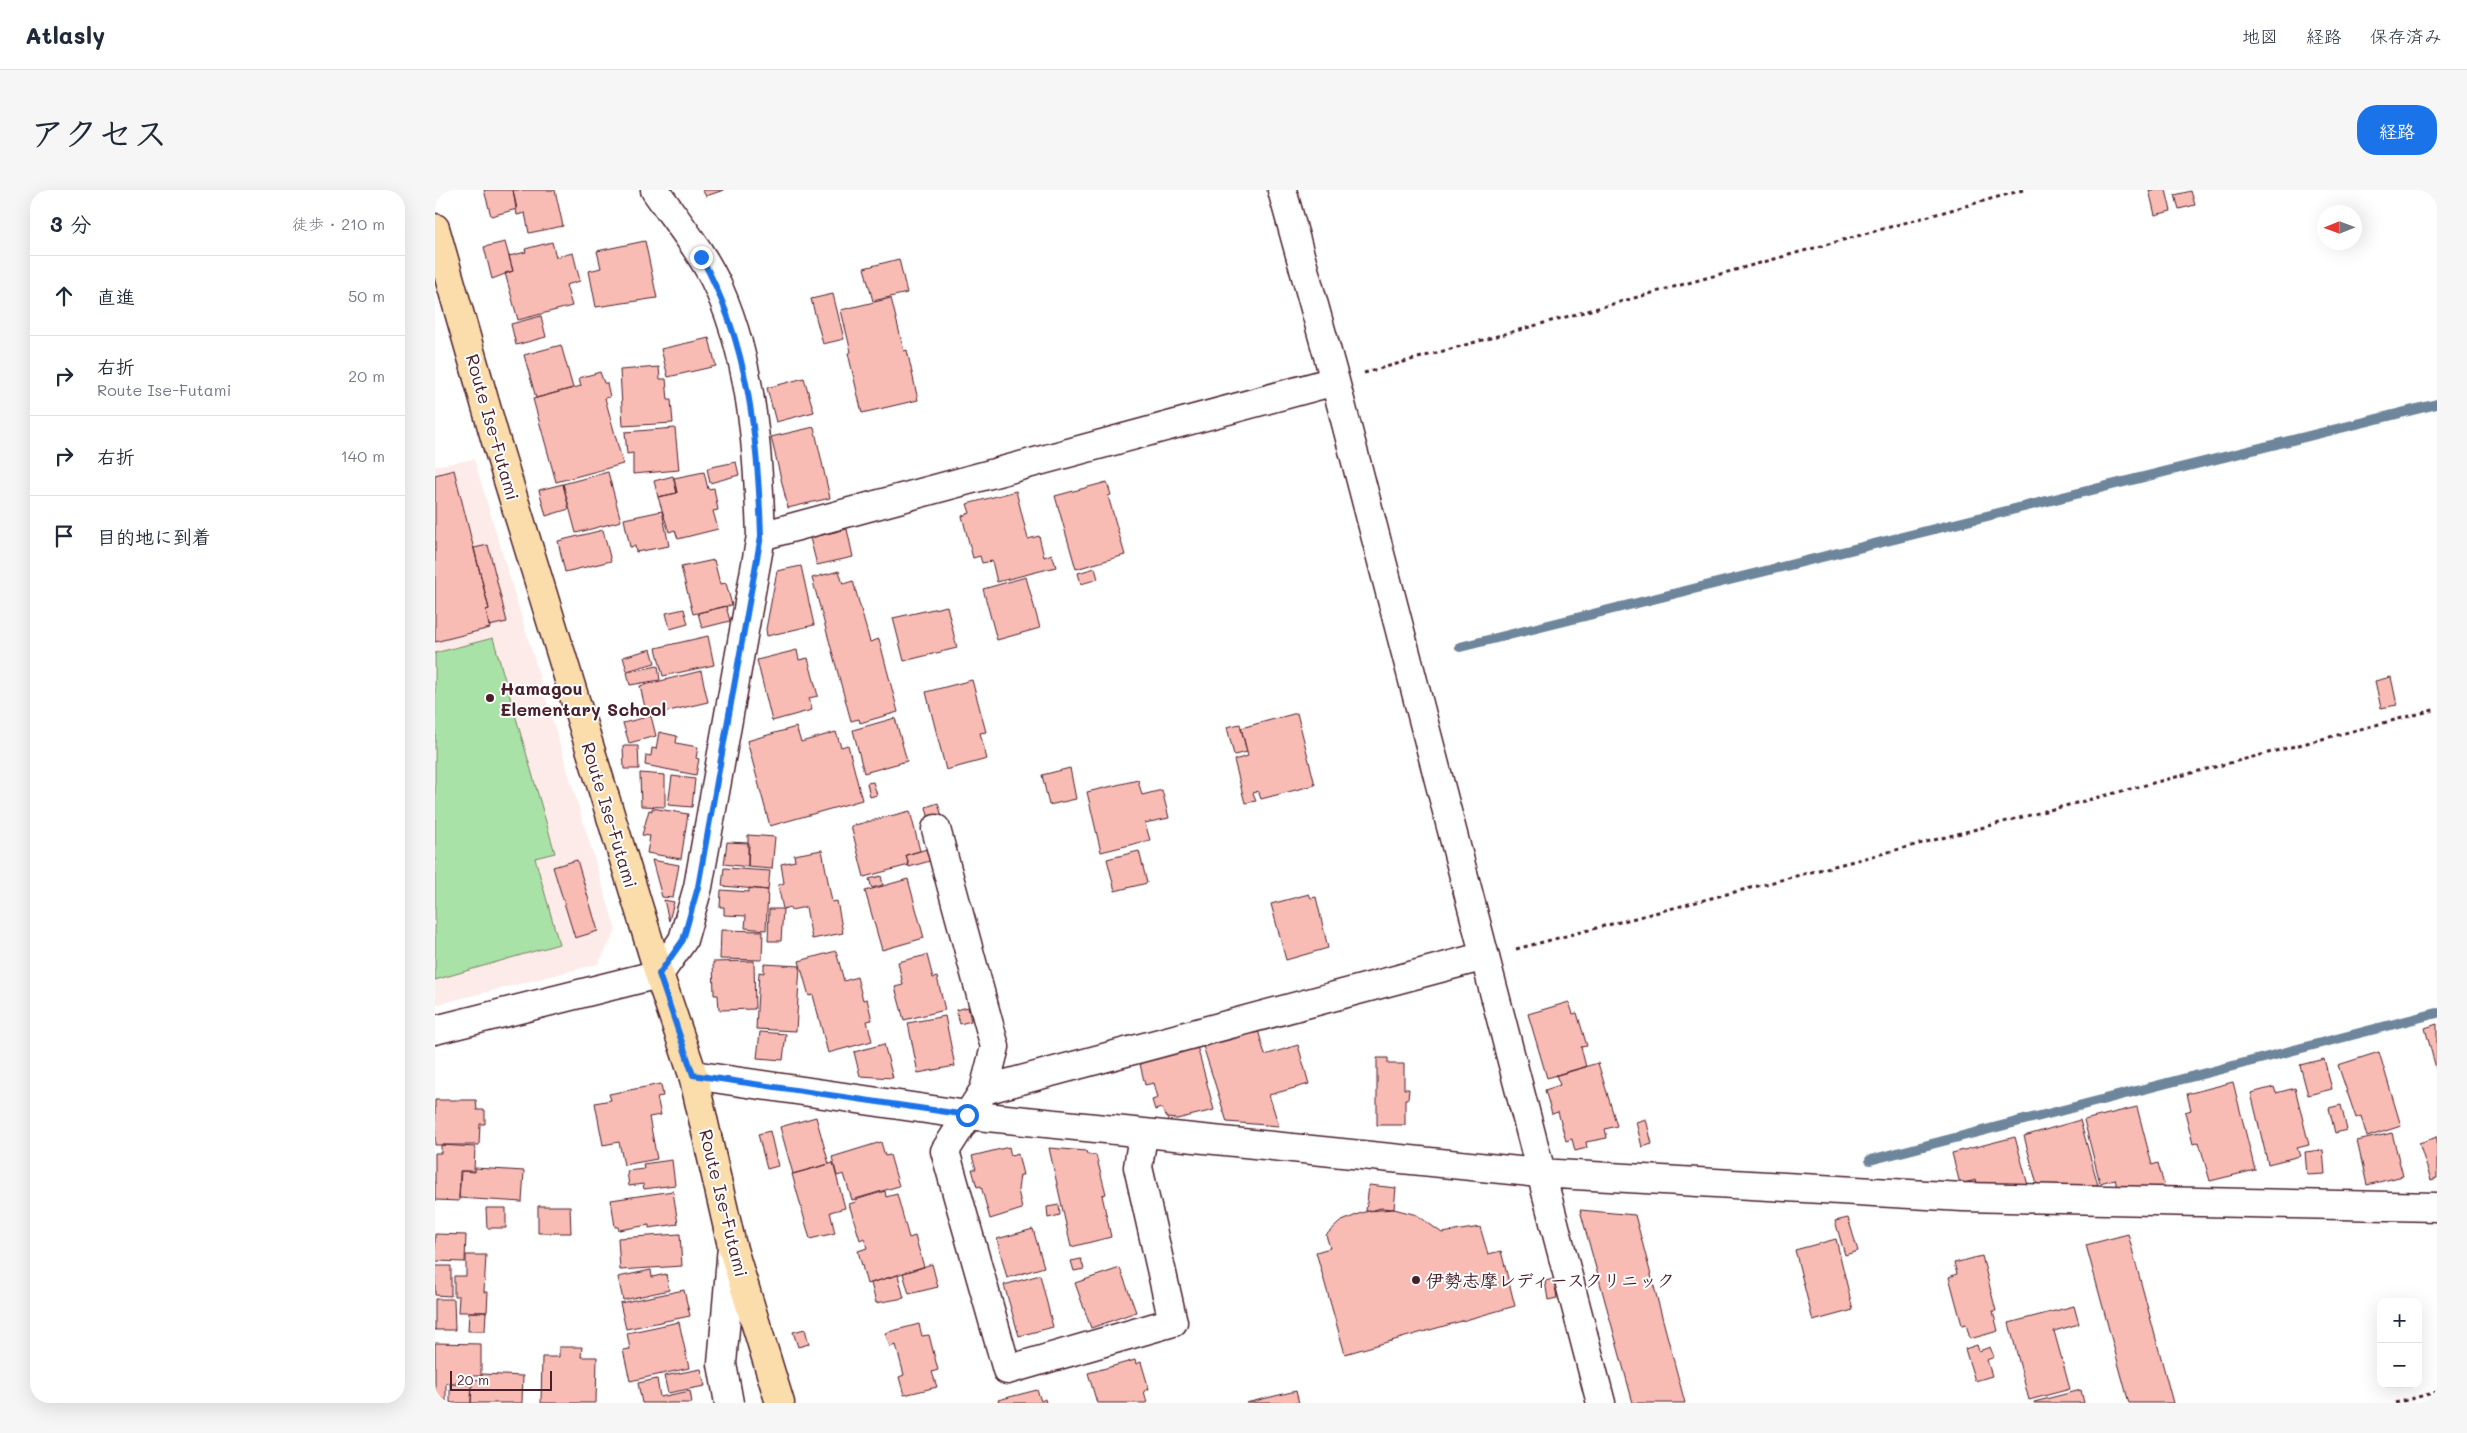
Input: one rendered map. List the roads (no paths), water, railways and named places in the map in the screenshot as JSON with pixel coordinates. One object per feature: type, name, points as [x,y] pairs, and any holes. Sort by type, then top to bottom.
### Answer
[{"type":"main road","name":"Route Ise-Futami","points":[[435,228],[498,447],[659,974],[693,1075],[733,1246],[780,1403]]},
{"type":"street","points":[[435,1030],[659,974],[683,940],[698,887],[761,536],[759,478],[744,366],[733,327],[719,289],[710,273],[655,190]]},
{"type":"street","points":[[1283,190],[1335,381],[1485,956],[1539,1173],[1601,1403]]},
{"type":"street","points":[[761,536],[1335,381]]},
{"type":"street","points":[[936,828],[995,1047],[984,1090],[945,1151],[1007,1370],[1173,1322],[1138,1167],[1143,1135]]},
{"type":"street","points":[[984,1090],[1485,956]]},
{"type":"street","points":[[693,1075],[967,1115],[1143,1135],[1539,1173],[1963,1197],[2437,1207]]},
{"type":"street","points":[[729,1403],[722,1364],[733,1246]]},
{"type":"waterway","points":[[1460,647],[2437,404]]},
{"type":"waterway","points":[[1870,1160],[2437,1013]]},
{"type":"place","name":"Hamagou Elementary School","points":[[490,698]]},
{"type":"place","name":"伊勢志摩レディースクリニック","points":[[1416,1280]]}]
